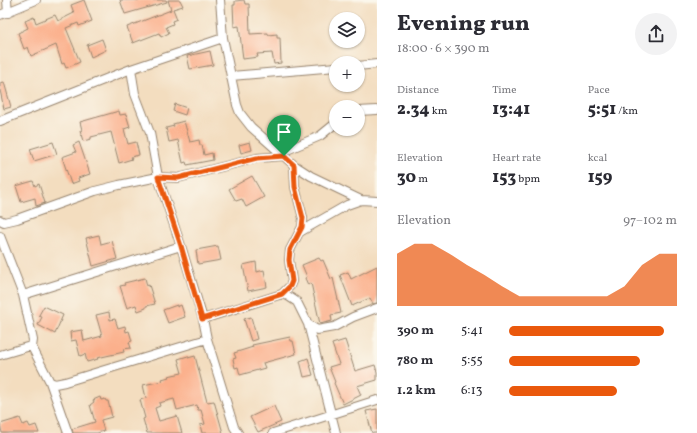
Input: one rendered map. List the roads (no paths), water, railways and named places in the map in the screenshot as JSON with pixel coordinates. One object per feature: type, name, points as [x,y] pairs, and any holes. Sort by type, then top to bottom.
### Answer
[{"type":"street","points":[[7,0],[8,13]]},
{"type":"street","points":[[0,15],[8,13],[36,0]]},
{"type":"street","points":[[220,0],[223,38],[240,113],[251,126],[282,155],[310,176],[361,200],[377,201]]},
{"type":"street","points":[[0,121],[131,69],[223,38]]},
{"type":"street","points":[[365,65],[377,64]]},
{"type":"street","points":[[231,76],[329,68]]},
{"type":"street","points":[[131,69],[135,94],[150,133],[158,177],[181,246],[235,431]]},
{"type":"street","points":[[365,111],[377,110]]},
{"type":"street","points":[[0,220],[4,222],[17,219],[95,191],[158,177],[178,178],[257,158],[282,155],[320,136],[329,129]]},
{"type":"street","points":[[202,319],[282,294],[290,286],[292,281],[289,260],[290,250],[302,227],[303,218],[295,187],[294,165]]},
{"type":"street","points":[[299,232],[314,222],[347,205],[361,200]]},
{"type":"street","points":[[0,236],[23,296],[33,340],[32,347],[50,382],[68,433]]},
{"type":"street","points":[[23,296],[181,246]]},
{"type":"street","points":[[282,294],[297,302],[308,324],[336,433]]},
{"type":"street","points":[[308,324],[317,330],[334,327],[353,317],[377,308]]},
{"type":"street","points":[[50,382],[56,384],[65,382],[207,339]]},
{"type":"street","points":[[0,355],[27,347],[32,347]]},
{"type":"street","points":[[273,433],[377,400]]}]
